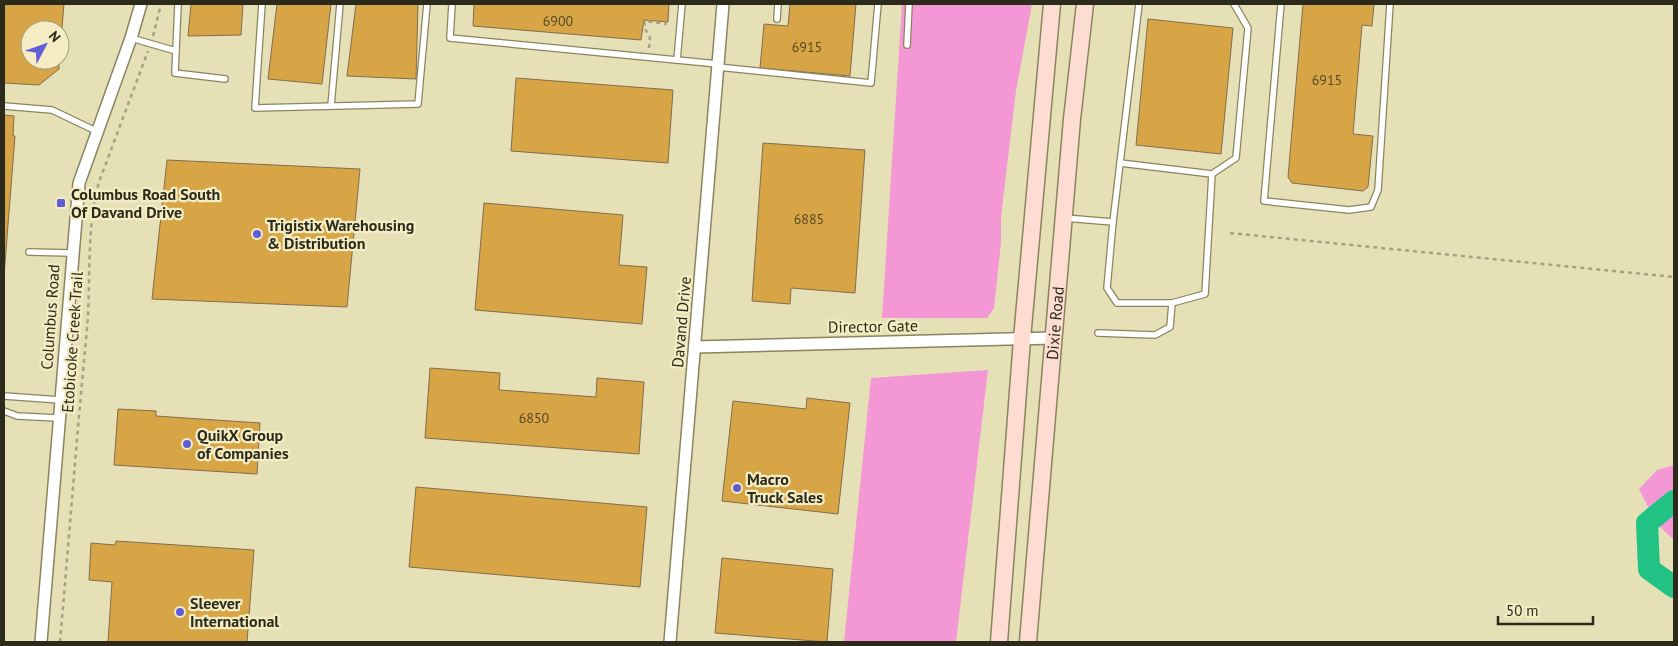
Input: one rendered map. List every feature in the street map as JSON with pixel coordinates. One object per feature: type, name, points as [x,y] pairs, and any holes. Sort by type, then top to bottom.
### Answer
[{"type":"main road","name":"Dixie Road","points":[[999,642],[1022,339],[1052,4]]},
{"type":"main road","name":"Dixie Road","points":[[1028,642],[1052,338],[1072,119],[1085,4]]},
{"type":"street","name":"Columbus Road","points":[[41,642],[58,418],[79,183],[96,131],[131,38],[141,4]]},
{"type":"street","name":"Davand Drive","points":[[670,642],[723,4]]},
{"type":"street","name":"Director Gate","points":[[695,347],[1052,338]]},
{"type":"lane","points":[[178,4],[175,73],[225,79]]},
{"type":"lane","points":[[262,4],[255,108],[418,104],[427,4]]},
{"type":"lane","points":[[331,106],[340,4]]},
{"type":"lane","points":[[452,4],[450,38],[649,57],[871,83],[878,4]]},
{"type":"lane","points":[[677,60],[682,4]]},
{"type":"lane","points":[[777,19],[778,4]]},
{"type":"lane","points":[[907,45],[909,4]]},
{"type":"lane","points":[[1139,4],[1107,288],[1117,303],[1172,303],[1205,294],[1212,174]]},
{"type":"lane","points":[[1120,163],[1212,174],[1236,158],[1248,28],[1234,4]]},
{"type":"lane","points":[[1281,4],[1264,201],[1349,210],[1371,207],[1378,190],[1390,4]]},
{"type":"lane","points":[[131,38],[176,51]]},
{"type":"lane","points":[[4,106],[52,110],[96,131]]},
{"type":"lane","points":[[1063,218],[1113,222]]},
{"type":"lane","points":[[29,252],[72,253]]},
{"type":"lane","points":[[1098,333],[1155,335],[1170,327],[1172,303]]},
{"type":"lane","points":[[4,396],[60,400]]},
{"type":"lane","points":[[4,411],[17,416],[58,418]]},
{"type":"path","points":[[153,36],[161,4]]},
{"type":"path","points":[[649,57],[650,38],[644,27],[645,21],[667,24]]},
{"type":"path","name":"Etobicoke Creek Trail","points":[[60,642],[87,327],[95,203],[99,182],[148,52]]},
{"type":"path","points":[[1230,233],[1674,277]]},
{"type":"shaded area","points":[[902,4],[1032,4],[1016,91],[1001,217],[1001,243],[994,308],[987,318],[882,318]]},
{"type":"shaded area","points":[[988,370],[956,642],[844,642],[871,378]]},
{"type":"shaded area","points":[[1674,465],[1674,540],[1656,523],[1639,489],[1657,470]]},
{"type":"building","points":[[4,4],[64,4],[63,20],[20,20],[20,70],[58,70],[39,85],[4,83]]},
{"type":"building","points":[[191,4],[243,4],[241,35],[188,36]]},
{"type":"building","points":[[277,4],[331,4],[322,84],[268,79]]},
{"type":"building","points":[[356,4],[418,4],[416,79],[347,76]]},
{"type":"building","points":[[474,4],[669,4],[668,22],[644,20],[641,40],[473,26]]},
{"type":"building","points":[[790,4],[856,4],[850,76],[760,68],[764,24],[788,26]]},
{"type":"building","points":[[1303,4],[1374,4],[1372,26],[1362,25],[1353,134],[1373,136],[1368,187],[1363,191],[1292,183],[1288,177]]},
{"type":"building","points":[[1148,19],[1233,28],[1221,154],[1136,145]]},
{"type":"building","points":[[516,78],[673,90],[668,163],[511,151]]},
{"type":"building","points":[[4,115],[14,116],[13,136],[15,136],[4,276]]},
{"type":"building","points":[[763,143],[865,150],[855,293],[791,288],[790,304],[752,301]]},
{"type":"building","name":"Trigistix Warehousing & Distribution","points":[[167,160],[360,169],[347,307],[152,299]]},
{"type":"building","points":[[484,203],[623,215],[619,265],[647,267],[642,324],[475,310]]},
{"type":"building","points":[[430,368],[500,373],[499,390],[596,397],[597,378],[644,382],[639,454],[425,438]]},
{"type":"building","points":[[807,398],[850,403],[838,514],[722,501],[733,401],[806,409]]},
{"type":"building","name":"QuikX Group of Companies","points":[[118,409],[156,411],[156,416],[260,423],[257,474],[114,465]]},
{"type":"building","points":[[416,487],[647,507],[640,587],[409,567]]},
{"type":"building","name":"Sleever International","points":[[116,541],[254,550],[247,642],[108,642],[112,582],[89,580],[91,543],[115,545]]},
{"type":"building","points":[[722,558],[833,569],[827,642],[715,633]]},
{"type":"waterway","points":[[1674,501],[1647,523],[1649,569],[1674,587]]},
{"type":"place","name":"Columbus Road South Of Davand Drive","points":[[61,203]]},
{"type":"place","name":"Trigistix Warehousing & Distribution","points":[[257,234]]},
{"type":"place","name":"QuikX Group of Companies","points":[[187,444]]},
{"type":"place","name":"Macro Truck Sales","points":[[737,488]]},
{"type":"place","name":"Sleever International","points":[[180,612]]}]
